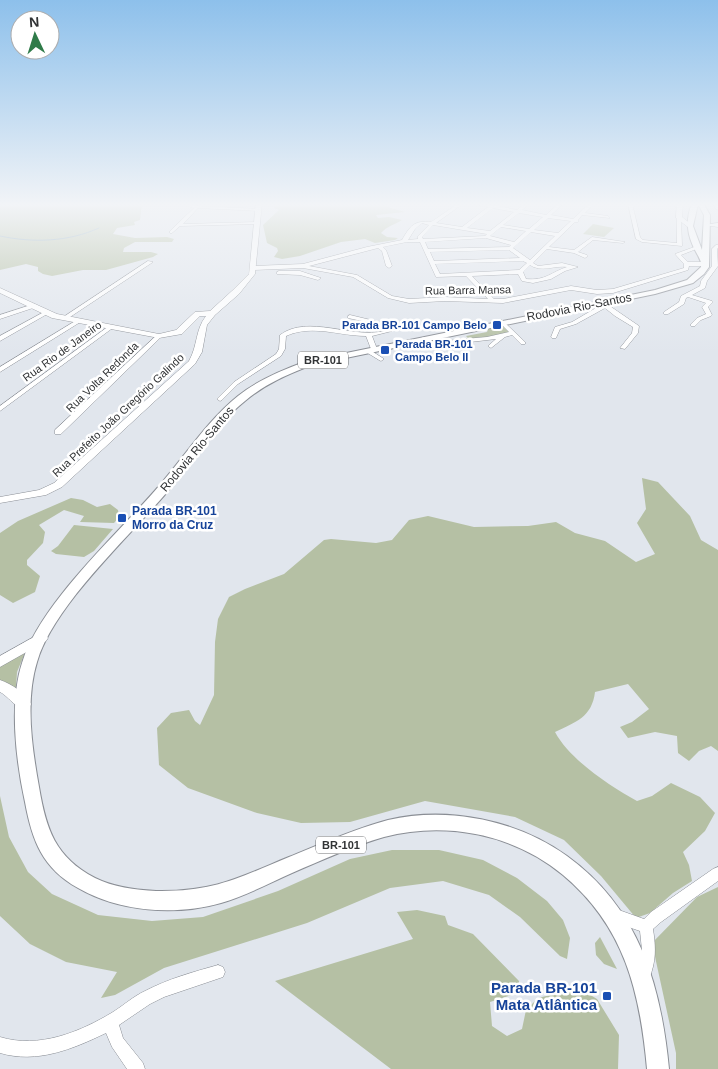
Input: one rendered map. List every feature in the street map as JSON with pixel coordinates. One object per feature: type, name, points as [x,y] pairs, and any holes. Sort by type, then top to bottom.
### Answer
[{"type":"highway","name":"Rodovia Rio-Santos","points":[[658,1069],[655,1030],[643,978],[632,947],[613,915],[598,895],[575,872],[539,847],[509,835],[462,823],[398,826],[367,835],[309,857],[238,888],[203,898],[136,900],[110,894],[69,872],[52,857],[38,829],[29,781],[24,704],[26,670],[41,638],[88,573],[237,402],[257,386],[278,374],[310,363],[502,322],[604,304],[671,288],[685,283],[708,262]]},
{"type":"main road","points":[[253,271],[255,253]]},
{"type":"main road","name":"Rua Prefeito João Gregório Galindo","points":[[0,500],[42,493],[58,485],[74,472],[192,362],[198,352],[201,330],[212,313],[236,292],[253,271]]},
{"type":"main road","points":[[0,290],[46,313],[159,336],[179,332],[198,314],[212,313]]},
{"type":"main road","points":[[0,662],[41,638]]},
{"type":"main road","points":[[0,685],[12,692],[24,704]]},
{"type":"street","points":[[303,266],[353,253]]},
{"type":"street","points":[[385,253],[389,266]]},
{"type":"street","points":[[428,253],[436,274],[442,276],[520,272],[541,253]]},
{"type":"street","points":[[518,253],[523,259],[537,268],[556,265],[571,265],[575,267],[563,270],[551,278],[533,281],[524,280],[520,272]]},
{"type":"street","points":[[577,253],[585,256]]},
{"type":"street","points":[[666,313],[682,303],[686,296],[703,287],[704,281],[715,266],[708,262],[686,266],[678,254],[681,253]]},
{"type":"street","points":[[432,263],[523,259]]},
{"type":"street","points":[[65,318],[150,262]]},
{"type":"street","name":"Rua Barra Mansa","points":[[253,271],[303,266],[359,277],[398,300],[493,301],[515,299],[572,288],[597,292],[613,291],[686,266],[708,262]]},
{"type":"street","points":[[253,271],[300,273],[318,278]]},
{"type":"street","points":[[468,275],[493,301]]},
{"type":"street","points":[[0,296],[10,294]]},
{"type":"street","points":[[686,296],[710,302],[704,308],[709,315],[699,319],[693,325]]},
{"type":"street","points":[[554,337],[557,328],[574,323],[604,304],[617,315],[636,326],[635,333],[623,348]]},
{"type":"street","points":[[0,317],[34,306]]},
{"type":"street","points":[[0,339],[46,313]]},
{"type":"street","points":[[220,400],[236,383],[279,355],[282,350],[283,335],[288,332],[310,329],[369,335],[389,331],[373,322],[350,317]]},
{"type":"street","points":[[0,370],[79,321]]},
{"type":"street","points":[[502,322],[523,343]]},
{"type":"street","name":"Rua Rio de Janeiro","points":[[0,409],[111,327]]},
{"type":"street","points":[[453,342],[514,334]]},
{"type":"street","points":[[491,346],[501,338],[514,334]]},
{"type":"street","points":[[369,335],[371,350],[380,359]]},
{"type":"street","name":"Rua Volta Redonda","points":[[58,432],[159,336]]},
{"type":"street","points":[[646,927],[656,917],[718,873]]},
{"type":"street","points":[[613,915],[646,927]]},
{"type":"street","points":[[643,978],[649,950],[646,927]]},
{"type":"street","points":[[0,1045],[29,1050],[53,1046],[110,1021],[148,997],[169,987],[218,972]]},
{"type":"street","points":[[110,1021],[117,1042],[137,1069]]},
{"type":"green space","points":[[0,253],[158,254],[106,270],[83,270],[52,276],[38,271],[38,267],[26,264],[0,270]]},
{"type":"green space","points":[[277,253],[309,253],[282,259],[274,257]]},
{"type":"green space","points":[[502,326],[511,333],[494,337],[469,339],[466,336],[487,332],[488,329]]},
{"type":"green space","points":[[642,478],[658,482],[690,516],[701,540],[718,550],[718,751],[711,746],[699,751],[689,761],[678,753],[677,736],[655,732],[628,738],[620,727],[632,722],[649,709],[628,684],[595,692],[587,713],[582,718],[555,732],[580,762],[603,780],[637,801],[652,796],[671,783],[700,797],[715,813],[705,831],[683,852],[689,865],[692,881],[673,893],[650,913],[636,918],[601,876],[564,840],[515,817],[425,801],[350,822],[301,823],[257,813],[188,788],[159,765],[157,728],[171,713],[189,710],[195,721],[200,725],[214,695],[215,642],[218,619],[229,597],[284,574],[324,540],[376,543],[392,540],[409,520],[428,516],[474,527],[528,526],[556,522],[575,533],[605,541],[636,562],[655,554],[637,523],[646,509]]},
{"type":"green space","points":[[71,498],[83,500],[97,507],[110,504],[118,510],[119,517],[114,523],[80,522],[84,516],[64,510],[39,525],[45,532],[43,543],[27,560],[27,565],[40,576],[35,592],[13,603],[0,595],[0,533],[18,521]]},
{"type":"green space","points":[[74,525],[113,529],[94,551],[84,557],[56,554],[51,551],[58,546]]},
{"type":"green space","points":[[26,650],[17,672],[16,688],[0,680],[0,666]]},
{"type":"green space","points":[[0,796],[9,837],[28,872],[52,894],[98,915],[152,921],[203,917],[278,891],[350,859],[392,850],[439,850],[483,860],[517,878],[547,901],[563,920],[570,938],[567,959],[560,956],[520,917],[489,895],[443,881],[390,888],[307,923],[164,968],[115,995],[101,998],[117,972],[66,962],[30,944],[0,916]]},
{"type":"green space","points":[[718,887],[718,1069],[676,1069],[676,1053],[652,943],[697,897]]},
{"type":"green space","points":[[417,910],[445,916],[448,925],[473,934],[519,981],[518,993],[490,1002],[492,1026],[507,1036],[522,1029],[526,1010],[538,998],[579,988],[597,999],[619,1035],[618,1069],[391,1069],[275,981],[413,939],[397,912]]},
{"type":"green space","points":[[600,937],[617,969],[604,964],[596,955],[595,943]]},
{"type":"place","name":"Parada BR-101 Campo Belo","points":[[497,325]]},
{"type":"place","name":"Parada BR-101 Campo Belo II","points":[[385,350]]},
{"type":"place","name":"Parada BR-101 Morro da Cruz","points":[[122,518]]},
{"type":"place","name":"Parada BR-101 Mata Atlântica","points":[[607,996]]}]
